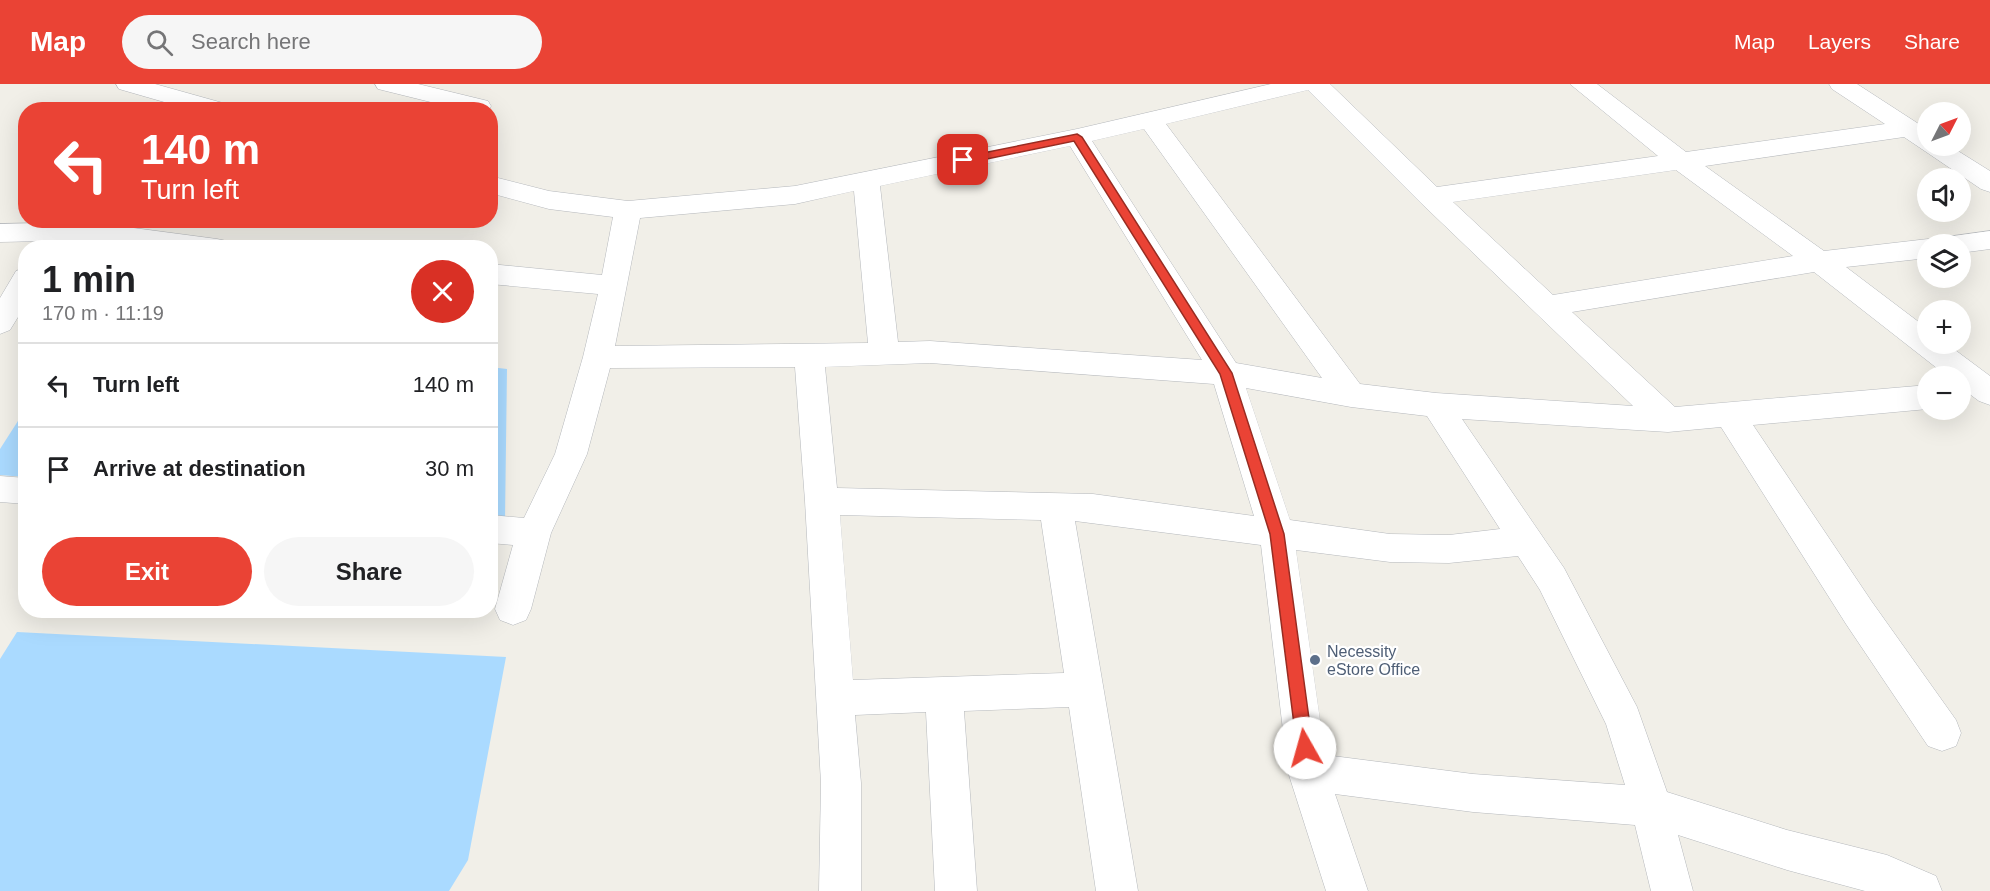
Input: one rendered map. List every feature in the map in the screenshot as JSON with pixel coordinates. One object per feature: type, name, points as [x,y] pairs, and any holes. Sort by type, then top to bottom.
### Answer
[{"type":"street","points":[[128,84],[192,102]]},
{"type":"street","points":[[387,84],[455,102]]},
{"type":"street","points":[[481,102],[489,84]]},
{"type":"street","points":[[498,186],[549,201],[628,210],[795,195],[1077,137],[1302,84]]},
{"type":"street","points":[[1316,84],[1430,197],[1549,306],[1668,420]]},
{"type":"street","points":[[1582,84],[1682,162],[1819,261],[1982,393]]},
{"type":"street","points":[[1841,84],[1917,135]]},
{"type":"street","points":[[1150,120],[1351,395]]},
{"type":"street","points":[[1430,197],[1682,162],[1917,136]]},
{"type":"street","points":[[1077,137],[1226,373],[1277,534],[1308,772],[1347,891]]},
{"type":"street","points":[[1948,156],[1990,183]]},
{"type":"street","points":[[866,181],[884,354]]},
{"type":"street","points":[[513,609],[534,533],[571,454],[598,357],[628,210]]},
{"type":"street","points":[[0,233],[48,239],[88,231],[156,240]]},
{"type":"street","points":[[1971,242],[1990,240]]},
{"type":"street","points":[[1549,306],[1819,261],[1917,249]]},
{"type":"street","points":[[498,275],[614,286]]},
{"type":"street","points":[[0,323],[18,292]]},
{"type":"street","points":[[598,357],[809,356],[930,352],[1226,373],[1351,395],[1436,405],[1668,420],[1917,398]]},
{"type":"street","points":[[809,356],[822,501],[840,783],[840,891]]},
{"type":"street","points":[[1436,405],[1552,579],[1624,720],[1651,807],[1672,891]]},
{"type":"street","points":[[1729,414],[1859,613],[1942,733]]},
{"type":"street","points":[[0,489],[18,490]]},
{"type":"street","points":[[822,501],[1093,508],[1277,534],[1402,548],[1449,549],[1526,541]]},
{"type":"street","points":[[1056,508],[1117,891]]},
{"type":"street","points":[[498,531],[534,533]]},
{"type":"street","points":[[834,698],[1085,689]]},
{"type":"street","points":[[944,694],[956,891]]},
{"type":"street","points":[[1308,772],[1473,794],[1651,807],[1787,850],[1887,876],[1921,891]]},
{"type":"water","points":[[498,368],[507,369],[505,520],[498,520]]},
{"type":"water","points":[[18,421],[18,476],[0,475],[0,449]]},
{"type":"water","points":[[17,632],[506,657],[468,860],[449,891],[0,891],[0,659]]},
{"type":"place","name":"Necessity eStore Office","points":[[1315,660]]},
{"type":"route","points":[[963,160],[1077,137],[1226,373],[1277,534],[1305,748]]}]
